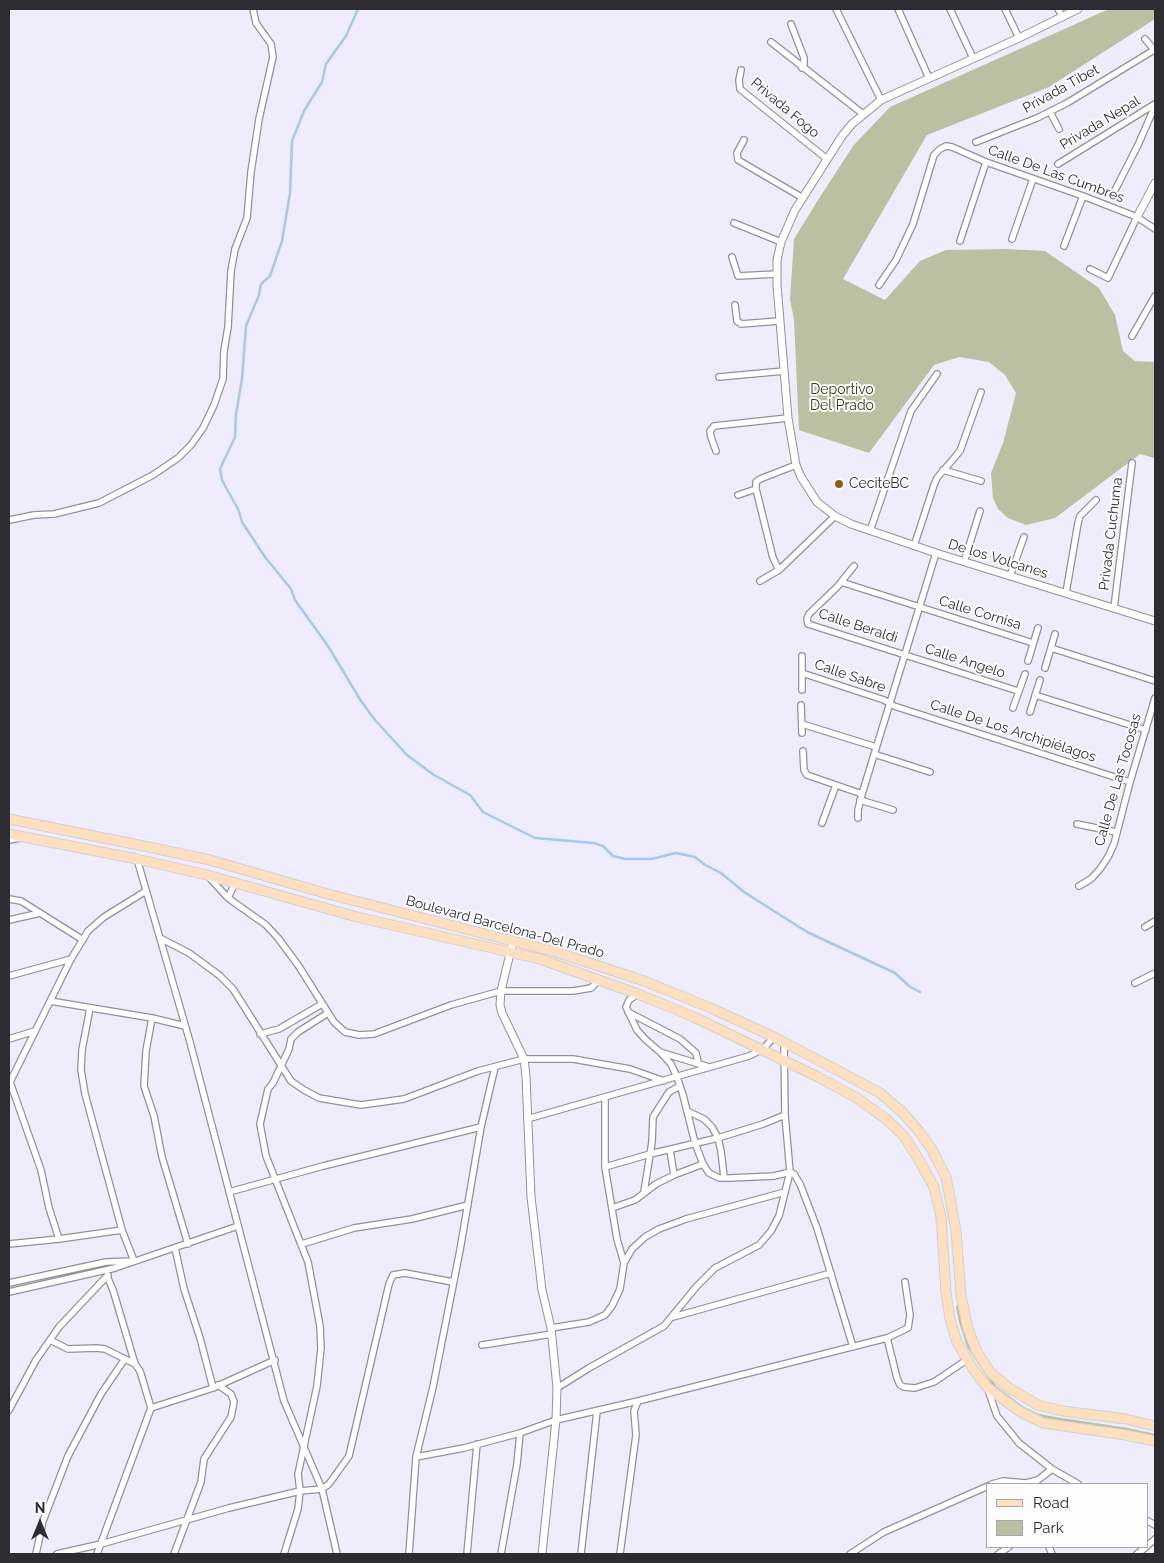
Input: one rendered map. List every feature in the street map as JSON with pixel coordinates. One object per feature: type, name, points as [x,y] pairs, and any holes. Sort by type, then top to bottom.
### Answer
[{"type":"main road","name":"Boulevard Barcelona-Del Prado","points":[[9,819],[210,860],[328,894],[556,952],[644,981],[713,1009],[784,1042],[880,1093],[902,1112],[931,1148],[946,1177],[956,1231],[961,1295],[968,1329],[977,1352],[991,1373],[1009,1388],[1038,1405],[1063,1411],[1126,1419],[1155,1426]]},
{"type":"main road","name":"Boulevard Barcelona-Del Prado","points":[[9,834],[207,875],[357,917],[540,959],[638,994],[694,1017],[763,1049],[857,1098],[886,1119],[904,1136],[934,1187],[941,1216],[946,1292],[950,1319],[957,1342],[987,1386],[1019,1411],[1043,1423],[1155,1441]]},
{"type":"main road","points":[[946,1292],[961,1295]]},
{"type":"street","points":[[9,520],[34,515],[54,514],[99,503],[153,475],[178,458],[191,445],[203,428],[214,405],[223,379],[231,270],[235,249],[247,218],[258,119],[273,57],[271,44],[256,23],[253,9]]},
{"type":"street","points":[[836,9],[881,100]]},
{"type":"street","points":[[898,9],[929,78]]},
{"type":"street","points":[[950,9],[973,58]]},
{"type":"street","points":[[1005,9],[1019,38]]},
{"type":"street","points":[[1058,9],[1062,16]]},
{"type":"street","name":"De los Volcanes","points":[[1078,9],[1019,38],[881,100],[863,114],[842,136],[792,217],[781,242],[776,274],[788,418],[796,465],[807,489],[817,502],[835,516],[914,546],[1155,621]]},
{"type":"street","points":[[791,24],[804,58],[802,68]]},
{"type":"street","points":[[1146,39],[1154,51]]},
{"type":"street","points":[[772,42],[802,68],[863,114]]},
{"type":"street","name":"Privada Tibet","points":[[976,142],[1050,112],[1154,51]]},
{"type":"street","name":"Privada Fogo","points":[[741,70],[738,80],[740,88],[827,159]]},
{"type":"street","name":"Privada Nepal","points":[[1058,164],[1155,105]]},
{"type":"street","name":"Privada Nepal","points":[[1112,196],[1138,145],[1155,105]]},
{"type":"street","points":[[1050,112],[1059,130]]},
{"type":"street","points":[[744,140],[736,153],[738,160],[803,198]]},
{"type":"street","name":"Calle De Las Cumbres","points":[[879,285],[896,260],[913,224],[934,155],[946,146],[1137,217],[1155,229]]},
{"type":"street","points":[[960,240],[986,162]]},
{"type":"street","points":[[1012,239],[1033,179]]},
{"type":"street","points":[[1090,269],[1108,278],[1155,183]]},
{"type":"street","points":[[1064,246],[1082,196]]},
{"type":"street","points":[[734,223],[781,242]]},
{"type":"street","points":[[732,257],[738,276],[776,274]]},
{"type":"street","points":[[1132,336],[1155,296]]},
{"type":"street","points":[[735,305],[739,323],[779,321]]},
{"type":"street","points":[[719,377],[784,371]]},
{"type":"street","points":[[870,530],[911,411],[937,374]]},
{"type":"street","points":[[914,546],[934,485],[943,470],[960,451],[981,392]]},
{"type":"street","points":[[716,451],[711,437],[711,429],[714,426],[788,418]]},
{"type":"street","name":"Privada Cuchuma","points":[[1114,608],[1132,462]]},
{"type":"street","points":[[738,495],[756,485],[760,479],[796,465]]},
{"type":"street","points":[[943,470],[981,481]]},
{"type":"street","points":[[756,485],[773,558],[779,570]]},
{"type":"street","points":[[1066,593],[1080,516],[1096,500]]},
{"type":"street","points":[[964,562],[980,511]]},
{"type":"street","points":[[760,581],[779,570],[835,516]]},
{"type":"street","points":[[1010,576],[1024,537]]},
{"type":"street","points":[[858,818],[860,800],[936,553]]},
{"type":"street","points":[[841,582],[854,566]]},
{"type":"street","name":"Calle Cornisa","points":[[841,582],[1033,643]]},
{"type":"street","name":"Calle Beraldi","points":[[841,582],[809,614],[808,624],[904,654]]},
{"type":"street","points":[[1028,661],[1038,628]]},
{"type":"street","points":[[1045,668],[1055,634]]},
{"type":"street","points":[[1051,648],[1155,681]]},
{"type":"street","name":"Calle Angelo","points":[[904,654],[1018,691]]},
{"type":"street","points":[[802,656],[802,690]]},
{"type":"street","name":"Calle Sabre","points":[[802,673],[889,704]]},
{"type":"street","points":[[1013,708],[1025,674]]},
{"type":"street","points":[[1030,712],[1040,680]]},
{"type":"street","points":[[1035,695],[1146,730]]},
{"type":"street","name":"Calle De Las Tocosas","points":[[1079,886],[1091,879],[1100,869],[1114,844],[1155,698]]},
{"type":"street","name":"Calle De Los Archipiélagos","points":[[889,704],[1130,782]]},
{"type":"street","points":[[802,705],[802,733]]},
{"type":"street","points":[[802,724],[930,772]]},
{"type":"street","points":[[802,751],[804,770],[807,775],[862,794]]},
{"type":"street","points":[[822,824],[836,785]]},
{"type":"street","points":[[860,800],[893,810]]},
{"type":"street","points":[[1077,824],[1116,832]]},
{"type":"street","points":[[9,840],[24,837]]},
{"type":"street","points":[[136,859],[185,1026],[275,1360],[284,1401],[322,1489],[337,1554]]},
{"type":"street","points":[[207,875],[228,898],[266,925],[278,938],[298,964],[334,1022],[345,1032],[359,1035],[374,1034],[451,1005],[501,991],[574,991],[591,988],[598,980]]},
{"type":"street","points":[[228,898],[235,883]]},
{"type":"street","points":[[59,1239],[41,1170],[9,1083],[71,959],[88,931],[104,917],[146,891]]},
{"type":"street","points":[[9,899],[21,900],[83,940]]},
{"type":"street","points":[[9,920],[40,913]]},
{"type":"street","points":[[1145,926],[1155,921]]},
{"type":"street","points":[[160,938],[189,953],[219,975],[233,989],[291,1081],[320,1098],[361,1105],[404,1099],[478,1071],[524,1058],[573,1059],[630,1069],[664,1081]]},
{"type":"street","points":[[513,941],[501,991],[500,1004],[502,1013],[524,1058],[531,1189],[537,1253],[542,1290],[551,1331],[557,1388],[556,1420],[542,1554]]},
{"type":"street","points":[[9,976],[71,959]]},
{"type":"street","points":[[1136,983],[1155,973]]},
{"type":"street","points":[[638,994],[627,1004],[626,1008],[637,1030],[671,1064],[680,1086],[695,1143],[703,1164],[713,1176],[774,1176],[790,1172],[794,1174],[806,1194],[853,1347]]},
{"type":"street","points":[[50,1001],[152,1018],[185,1026]]},
{"type":"street","points":[[260,1034],[279,1029],[322,1004]]},
{"type":"street","points":[[90,1008],[82,1050],[81,1070],[84,1094],[122,1230],[134,1261]]},
{"type":"street","points":[[628,1012],[680,1039],[696,1053],[698,1062]]},
{"type":"street","points":[[284,1554],[298,1509],[300,1491],[298,1474],[317,1386],[321,1348],[320,1326],[308,1262],[266,1156],[260,1124],[268,1089],[273,1083],[289,1049],[292,1038],[298,1032],[328,1013]]},
{"type":"street","points":[[152,1018],[146,1051],[144,1086],[154,1116],[162,1156],[188,1244]]},
{"type":"street","points":[[9,1038],[35,1031]]},
{"type":"street","points":[[527,1119],[749,1056],[763,1049],[774,1037]]},
{"type":"street","points":[[557,1388],[664,1326],[696,1287],[715,1268],[759,1245],[771,1231],[779,1216],[790,1172],[785,1115],[784,1042]]},
{"type":"street","points":[[660,1052],[698,1062],[709,1067]]},
{"type":"street","points":[[409,1554],[416,1458],[433,1387],[481,1127],[495,1067]]},
{"type":"street","points":[[644,1192],[653,1116],[669,1092],[680,1086]]},
{"type":"street","points":[[605,1097],[605,1167],[617,1239],[624,1263]]},
{"type":"street","points":[[687,1111],[709,1123],[718,1138],[724,1166],[724,1177]]},
{"type":"street","points":[[605,1167],[718,1138],[785,1115]]},
{"type":"street","points":[[229,1192],[481,1127]]},
{"type":"street","points":[[670,1150],[674,1175]]},
{"type":"street","points":[[612,1208],[635,1200],[644,1192],[674,1175],[703,1164]]},
{"type":"street","points":[[482,1345],[589,1322],[605,1314],[617,1298],[624,1263],[632,1249],[645,1237],[659,1228],[785,1192]]},
{"type":"street","points":[[302,1244],[354,1228],[412,1219],[468,1205]]},
{"type":"street","points":[[9,1293],[115,1268],[238,1226]]},
{"type":"street","points":[[9,1244],[122,1230]]},
{"type":"street","points":[[174,1248],[184,1289],[216,1386],[231,1394],[234,1402],[231,1417],[204,1458],[201,1482],[174,1554]]},
{"type":"street","points":[[9,1283],[106,1262],[134,1261]]},
{"type":"street","points":[[9,1410],[36,1360],[59,1327],[115,1268]]},
{"type":"street","points":[[57,1554],[101,1544],[229,1508],[300,1491],[322,1489],[330,1484],[349,1456],[389,1284],[393,1274],[405,1273],[453,1282]]},
{"type":"street","points":[[673,1316],[831,1273]]},
{"type":"street","points":[[97,1554],[151,1408],[107,1276]]},
{"type":"street","points":[[416,1458],[520,1433],[556,1420],[887,1338],[908,1328],[910,1315],[905,1282]]},
{"type":"street","points":[[887,1338],[897,1378],[900,1385],[904,1387],[915,1388],[934,1382],[968,1360]]},
{"type":"street","points":[[50,1340],[68,1349],[105,1349],[135,1364]]},
{"type":"street","points":[[36,1554],[43,1522],[68,1456],[100,1394],[124,1360]]},
{"type":"street","points":[[151,1408],[216,1386],[275,1360]]},
{"type":"street","points":[[987,1386],[997,1416],[1018,1443],[1052,1469],[1076,1483]]},
{"type":"street","points":[[620,1554],[636,1435],[634,1411],[638,1401]]},
{"type":"street","points":[[581,1554],[597,1411]]},
{"type":"street","points":[[501,1554],[517,1464],[520,1433]]},
{"type":"street","points":[[468,1554],[476,1444]]},
{"type":"street","points":[[996,1483],[1003,1481],[1026,1483],[1038,1480],[1052,1469]]},
{"type":"street","points":[[850,1554],[884,1532],[986,1487]]},
{"type":"green space","name":"Deportivo Del Prado","points":[[1109,9],[1155,9],[1155,19],[1049,87],[927,135],[843,279],[885,300],[920,261],[946,250],[1006,249],[1045,251],[1099,288],[1115,315],[1123,351],[1135,361],[1155,362],[1155,458],[1140,454],[1055,518],[1026,525],[1008,518],[998,509],[993,498],[991,473],[1003,443],[1016,393],[1005,375],[989,362],[959,357],[934,365],[869,453],[799,430],[794,320],[790,299],[794,239],[853,146],[890,107]]},
{"type":"green space","points":[[958,1303],[969,1344],[996,1386],[1024,1407],[1039,1414],[1155,1434],[1155,1438],[1055,1422],[1022,1409],[995,1389],[967,1347],[959,1322],[956,1307]]},
{"type":"waterway","points":[[358,9],[346,36],[326,64],[322,82],[304,111],[292,141],[290,193],[282,241],[270,276],[261,284],[259,295],[246,326],[235,437],[220,469],[222,480],[239,511],[242,522],[265,557],[291,589],[295,600],[328,646],[361,701],[375,720],[407,755],[434,775],[470,795],[483,812],[535,838],[594,843],[603,846],[613,856],[625,859],[651,859],[676,853],[695,857],[705,865],[721,873],[744,892],[807,932],[895,973],[909,986],[920,992]]},
{"type":"place","name":"CeciteBC","points":[[839,484]]}]
